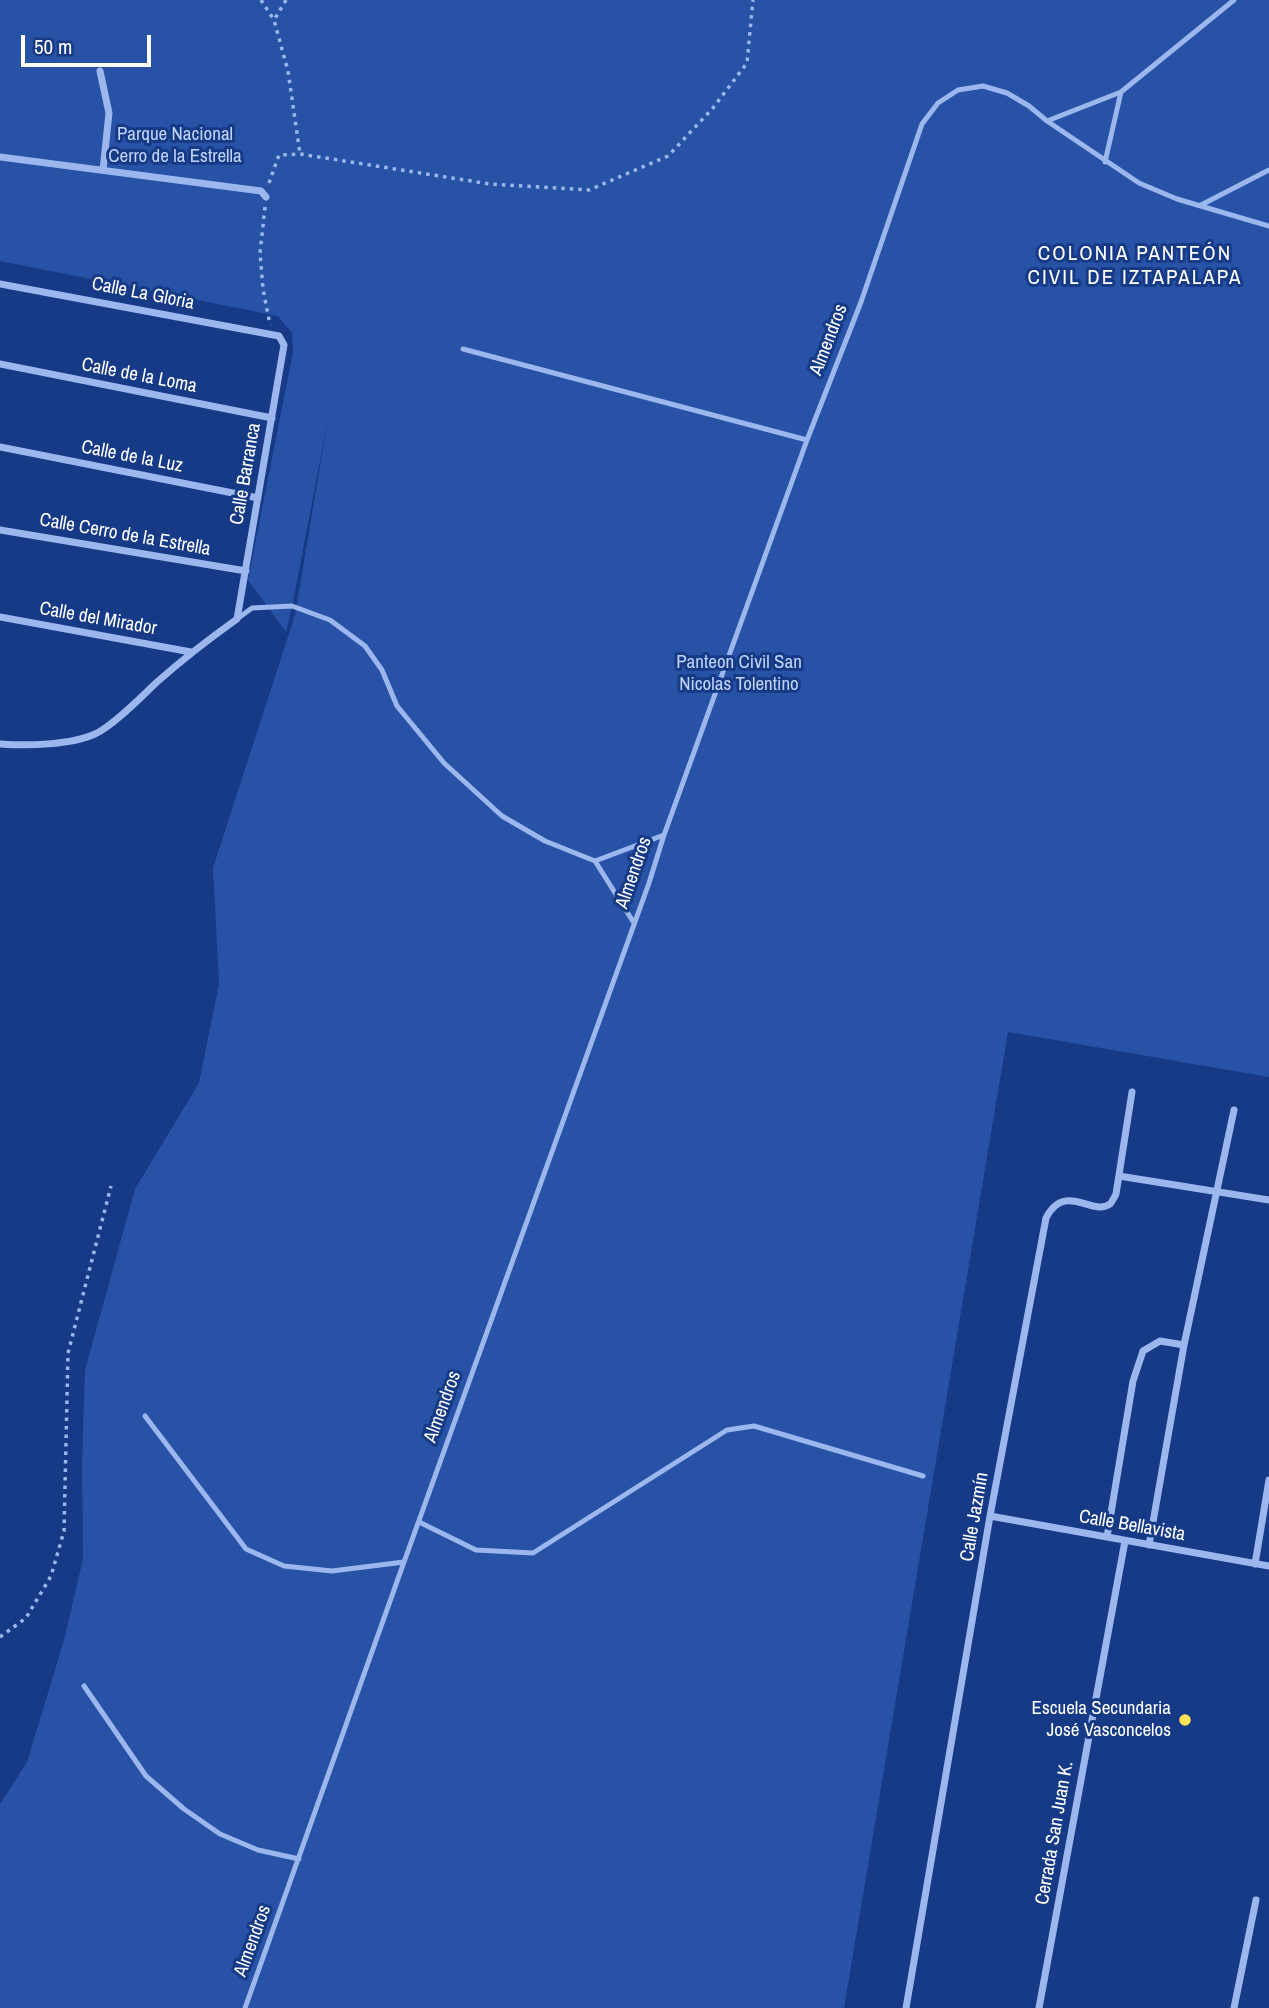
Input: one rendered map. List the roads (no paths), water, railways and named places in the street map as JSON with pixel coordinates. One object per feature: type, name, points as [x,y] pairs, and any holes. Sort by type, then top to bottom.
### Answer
[{"type":"street","points":[[100,71],[109,113],[103,170]]},
{"type":"street","points":[[0,157],[261,191],[266,197]]},
{"type":"street","name":"Calle La Gloria","points":[[0,284],[278,336]]},
{"type":"street","name":"Calle Barranca","points":[[237,619],[284,345],[278,336]]},
{"type":"street","name":"Calle de la Loma","points":[[0,365],[272,418]]},
{"type":"street","name":"Calle de la Luz","points":[[0,447],[258,498]]},
{"type":"street","name":"Calle Cerro de la Estrella","points":[[0,530],[246,571]]},
{"type":"street","name":"Calle del Mirador","points":[[0,617],[191,652]]},
{"type":"street","points":[[0,744],[62,742],[96,733],[124,712],[191,652],[237,619]]},
{"type":"street","name":"Calle Jazmín","points":[[906,2008],[990,1517],[1046,1218],[1052,1206],[1064,1200],[1103,1206],[1111,1203],[1116,1194],[1132,1092]]},
{"type":"street","points":[[1149,1545],[1184,1345],[1234,1110]]},
{"type":"street","points":[[1119,1176],[1269,1200]]},
{"type":"street","points":[[1107,1537],[1133,1381],[1143,1351],[1160,1341],[1184,1345]]},
{"type":"street","points":[[1255,1564],[1269,1480]]},
{"type":"street","name":"Calle Bellavista","points":[[990,1517],[1269,1566]]},
{"type":"street","name":"Cerrada San Juan K.","points":[[1039,2008],[1125,1541]]},
{"type":"street","points":[[1234,2008],[1256,1900]]},
{"type":"lane","points":[[1047,121],[1121,92],[1234,0]]},
{"type":"lane","name":"Almendros","points":[[245,2008],[664,835],[807,440],[861,302],[922,124],[939,103],[958,90],[984,86],[1007,93],[1029,106],[1105,162],[1139,183],[1177,198],[1269,226]]},
{"type":"lane","points":[[1105,162],[1121,92]]},
{"type":"lane","points":[[1201,205],[1269,170]]},
{"type":"lane","points":[[463,349],[807,440]]},
{"type":"lane","points":[[237,619],[252,608],[292,606],[330,620],[365,646],[382,670],[397,706],[444,763],[502,816],[545,841],[595,861],[634,923]]},
{"type":"lane","points":[[595,861],[664,835]]},
{"type":"lane","points":[[145,1416],[246,1549],[284,1566],[332,1571],[404,1562]]},
{"type":"lane","points":[[419,1522],[476,1550],[533,1553],[727,1430],[754,1426],[923,1476]]},
{"type":"lane","points":[[84,1686],[146,1776],[184,1809],[220,1833],[258,1850],[299,1859]]},
{"type":"place","name":"Escuela Secundaria José Vasconcelos","points":[[1185,1720]]},
{"type":"district","name":"COLONIA PANTEÓN CIVIL DE IZTAPALAPA","points":[[1135,266]]},
{"type":"park label","name":"Parque Nacional Cerro de la Estrella","points":[[175,146]]},
{"type":"park label","name":"Panteon Civil San Nicolas Tolentino","points":[[739,674]]}]
